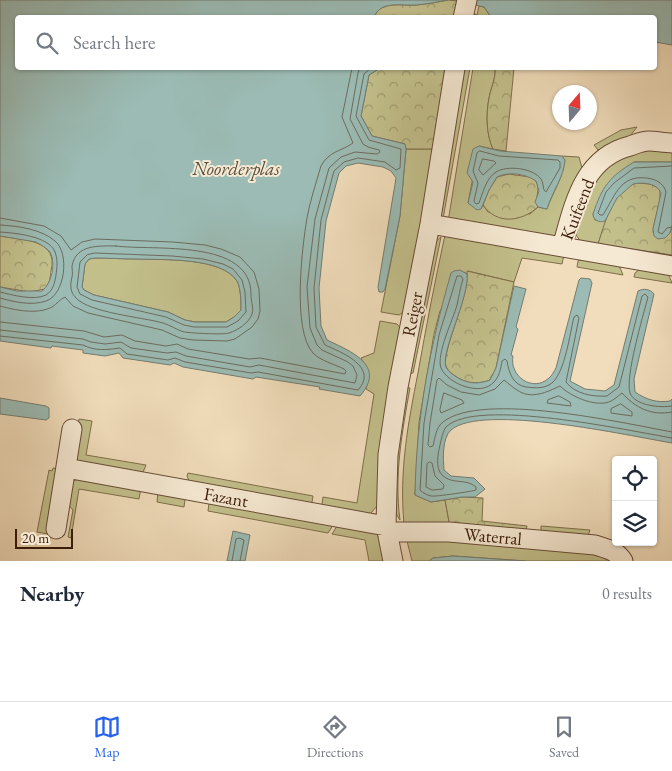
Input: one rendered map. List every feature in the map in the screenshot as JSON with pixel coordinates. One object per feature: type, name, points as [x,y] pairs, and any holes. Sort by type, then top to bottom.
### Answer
[{"type":"street","points":[[464,15],[467,0]]},
{"type":"street","name":"Reiger","points":[[393,561],[387,529],[390,445],[398,387],[430,224],[455,70]]},
{"type":"street","name":"Kuifeend","points":[[562,247],[574,206],[586,178],[598,162],[617,149],[647,141],[672,143]]},
{"type":"street","name":"Kuifeend","points":[[430,224],[672,266]]},
{"type":"street","points":[[56,529],[72,429]]},
{"type":"street","name":"Fazant","points":[[66,468],[387,529]]},
{"type":"street","name":"Waterral","points":[[387,529],[449,532],[595,545],[613,550],[619,554],[623,561]]},
{"type":"green space","points":[[448,0],[457,1],[455,10],[456,15],[376,15],[386,6]]},
{"type":"green space","points":[[479,6],[484,7],[490,15],[477,15]]},
{"type":"green space","points":[[377,70],[448,70],[435,149],[406,149],[405,144],[372,136],[361,116],[369,75]]},
{"type":"green space","points":[[462,70],[470,70],[443,219],[439,214]]},
{"type":"green space","points":[[473,70],[495,70],[487,111],[489,137],[493,149],[479,146],[468,203],[481,209],[483,205],[488,212],[530,214],[538,207],[547,209],[564,167],[562,156],[579,157],[583,172],[559,234],[552,238],[448,222]]},
{"type":"green space","points":[[495,70],[514,70],[506,151],[493,149],[488,130],[488,104]]},
{"type":"green space","points":[[637,127],[627,140],[605,151],[598,150],[594,145],[621,130]]},
{"type":"green space","points":[[406,149],[435,149],[405,311],[399,315],[381,312],[400,216]]},
{"type":"green space","points":[[644,149],[672,151],[672,162],[634,162],[593,214],[595,220],[605,221],[608,216],[598,244],[672,255],[672,259],[581,242],[576,235],[575,228],[581,202],[606,165]]},
{"type":"green space","points":[[509,174],[530,177],[536,181],[538,207],[524,216],[509,219],[495,216],[483,205],[497,177]]},
{"type":"green space","points":[[636,183],[651,184],[660,189],[660,200],[653,229],[670,233],[672,225],[672,255],[598,244],[615,200],[628,187]]},
{"type":"green space","points":[[445,235],[564,255],[562,264],[522,258],[514,282],[468,271],[467,274],[464,272],[440,311],[434,334],[419,422],[415,495],[431,502],[445,500],[450,527],[404,524],[403,505],[408,429],[427,321]]},
{"type":"green space","points":[[0,236],[37,243],[50,253],[52,260],[51,271],[49,283],[45,289],[30,292],[0,287]]},
{"type":"green space","points":[[441,237],[413,373],[408,374],[436,241]]},
{"type":"green space","points":[[583,258],[618,263],[623,275],[577,267],[578,261]]},
{"type":"green space","points":[[89,259],[191,261],[219,268],[229,273],[237,281],[240,291],[241,310],[226,322],[195,322],[185,320],[168,312],[94,295],[82,287],[85,264]]},
{"type":"green space","points":[[640,269],[667,271],[672,283],[634,277],[635,273]]},
{"type":"green space","points":[[467,271],[514,282],[496,368],[490,380],[478,383],[471,383],[460,379],[450,372],[446,366],[448,349],[467,282]]},
{"type":"green space","points":[[380,321],[397,324],[402,330],[379,502],[370,514],[324,509],[322,504],[323,497],[357,503],[374,394],[366,389],[369,375],[361,358],[374,353]]},
{"type":"green space","points":[[405,387],[410,388],[398,470],[400,520],[395,509],[393,476],[394,456]]},
{"type":"green space","points":[[79,419],[92,421],[86,455],[146,465],[141,477],[78,461],[75,455]]},
{"type":"green space","points":[[53,468],[60,469],[48,534],[37,532],[49,470],[52,471]]},
{"type":"green space","points":[[188,473],[313,496],[312,502],[308,506],[191,486],[187,476]]},
{"type":"green space","points":[[79,478],[141,488],[139,499],[79,489],[71,538],[68,537],[73,510],[66,502],[72,482]]},
{"type":"green space","points":[[158,492],[185,499],[184,507],[157,502]]},
{"type":"green space","points":[[462,497],[483,498],[482,521],[527,526],[526,531],[450,527],[445,500]]},
{"type":"green space","points":[[209,503],[335,522],[328,533],[208,511]]},
{"type":"green space","points":[[339,523],[375,531],[379,535],[386,559],[383,561],[369,561],[365,540],[332,534]]},
{"type":"green space","points":[[541,526],[590,530],[587,539],[541,535]]},
{"type":"green space","points":[[414,539],[596,552],[614,561],[526,561],[453,556],[433,558],[429,561],[412,561],[407,541]]},
{"type":"water","name":"Noorderplas","points":[[0,0],[448,0],[416,5],[386,6],[376,15],[15,15],[15,70],[377,70],[369,75],[361,116],[372,136],[405,144],[406,149],[400,216],[385,289],[383,292],[379,292],[378,287],[396,178],[391,171],[383,167],[358,163],[346,166],[339,173],[326,221],[319,288],[321,326],[327,340],[355,354],[367,368],[369,376],[367,385],[360,396],[319,389],[320,387],[256,377],[253,379],[183,367],[174,363],[170,365],[123,358],[119,353],[105,356],[83,353],[83,350],[0,341],[0,287],[17,291],[42,291],[51,278],[53,262],[50,252],[36,242],[0,236]],"holes":[[[89,259],[176,260],[205,264],[229,273],[238,284],[241,310],[226,322],[195,322],[185,320],[168,312],[94,295],[82,287],[85,264]]]},
{"type":"water","points":[[453,0],[672,0],[672,45],[657,42],[657,15],[490,15],[484,7]]},
{"type":"water","points":[[479,146],[500,151],[562,156],[565,160],[564,166],[547,209],[538,207],[535,202],[539,191],[536,181],[517,174],[497,177],[481,209],[477,210],[468,203],[473,182],[467,173],[473,149]]},
{"type":"water","points":[[634,162],[672,162],[672,225],[670,233],[665,238],[658,239],[654,236],[653,229],[661,193],[653,185],[633,184],[617,198],[605,221],[601,222],[593,216],[603,190],[608,183]]},
{"type":"water","points":[[460,270],[467,274],[467,284],[445,360],[446,367],[450,373],[471,383],[490,380],[496,368],[514,286],[526,289],[511,355],[513,356],[515,370],[518,376],[530,383],[536,384],[549,378],[556,368],[581,278],[590,279],[592,283],[570,381],[585,389],[605,391],[614,385],[638,291],[651,291],[654,294],[634,379],[635,392],[648,399],[661,402],[672,399],[672,443],[592,429],[523,420],[493,420],[468,423],[451,430],[448,434],[444,449],[444,470],[451,476],[474,478],[485,489],[475,497],[431,502],[415,495],[421,411],[431,355],[451,273]]},
{"type":"water","points":[[0,398],[46,406],[49,408],[49,418],[46,420],[0,414]]},
{"type":"water","points":[[233,531],[250,535],[245,561],[227,561]]},
{"type":"water","points":[[453,556],[526,561],[429,561],[433,558]]}]
